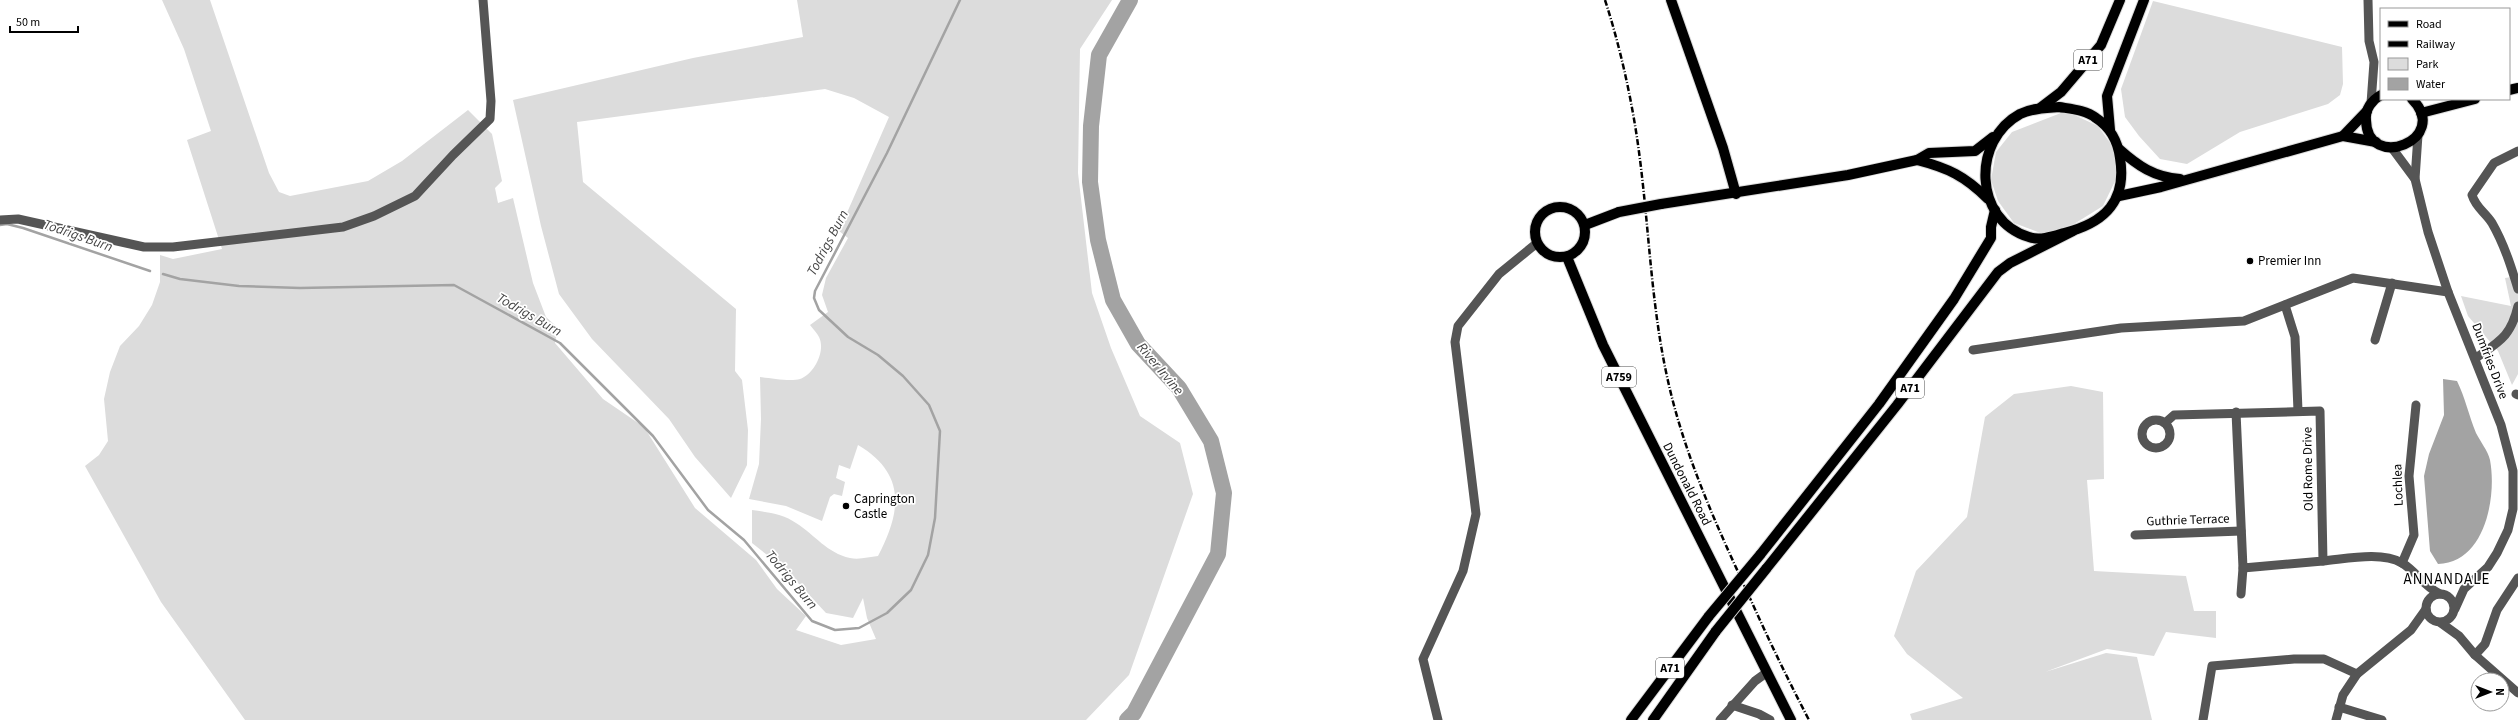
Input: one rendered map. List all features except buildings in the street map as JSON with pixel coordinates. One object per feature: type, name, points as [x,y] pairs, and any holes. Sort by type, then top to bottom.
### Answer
[{"type":"main road","points":[[1671,0],[1723,148],[1736,194]]},
{"type":"main road","name":"A71","points":[[2073,231],[2048,238],[2029,238],[2011,228],[1995,210],[1989,200],[1985,185],[1986,156],[1992,143],[2001,130],[2021,114],[2040,108],[2061,92],[2101,45],[2120,0]]},
{"type":"main road","name":"A71","points":[[1653,720],[1716,631],[1897,405],[1998,272],[2010,263],[2105,214],[2119,196],[2123,175],[2119,149],[2110,130],[2107,96],[2144,0]]},
{"type":"main road","points":[[2342,136],[2380,96]]},
{"type":"main road","points":[[2119,196],[2187,180],[2342,136],[2376,142],[2392,148],[2407,145],[2418,135],[2422,120],[2421,113],[2413,100]]},
{"type":"main road","points":[[2421,113],[2471,100]]},
{"type":"main road","points":[[2369,107],[2367,128],[2376,142]]},
{"type":"main road","name":"A71","points":[[2040,108],[2076,110],[2096,117],[2110,130]]},
{"type":"main road","points":[[1584,225],[1619,212],[1848,175],[1917,160],[1929,153],[1975,151],[2001,130]]},
{"type":"main road","points":[[2119,149],[2143,169],[2165,178],[2187,180]]},
{"type":"main road","points":[[1917,160],[1958,173],[1971,182],[1989,200]]},
{"type":"main road","points":[[1566,208],[1576,212],[1584,225],[1586,234],[1583,244],[1577,251],[1566,257],[1549,256],[1537,243],[1536,224],[1541,215],[1548,210],[1566,208]]},
{"type":"main road","name":"A71","points":[[1631,720],[1709,616],[1760,555],[1879,404],[1954,299],[1992,238],[1991,227],[1995,210]]},
{"type":"main road","name":"Dundonald Road","points":[[1566,257],[1603,345],[1766,673],[1791,720]]},
{"type":"street","points":[[0,220],[18,219],[144,247],[173,248],[343,227],[374,216],[415,196],[490,119],[492,101],[483,0]]},
{"type":"street","points":[[2368,0],[2369,41],[2374,62],[2369,107]]},
{"type":"street","points":[[2374,62],[2380,71]]},
{"type":"street","name":"Dumfries Drive","points":[[2418,135],[2415,179],[2428,232],[2448,292],[2476,358],[2509,452],[2516,492],[2508,530],[2498,553],[2488,567],[2464,589],[2454,611]]},
{"type":"street","name":"Dumfries Drive","points":[[2392,148],[2415,179]]},
{"type":"street","points":[[2518,150],[2494,163],[2472,195],[2475,203],[2488,217],[2514,259],[2518,289]]},
{"type":"street","points":[[1438,720],[1423,658],[1464,570],[1476,514],[1455,342],[1458,326],[1499,274],[1537,243]]},
{"type":"street","points":[[1973,350],[2121,328],[2244,321],[2353,278],[2448,292]]},
{"type":"street","points":[[2375,340],[2392,283]]},
{"type":"street","points":[[2286,305],[2295,337],[2298,411]]},
{"type":"street","points":[[2476,358],[2497,343],[2514,325],[2518,306]]},
{"type":"street","name":"Lochlea","points":[[2402,563],[2414,535],[2409,476],[2416,404]]},
{"type":"street","name":"Old Rome Drive","points":[[2166,423],[2174,415],[2236,412],[2320,411],[2323,561]]},
{"type":"street","points":[[2236,412],[2243,568],[2241,594]]},
{"type":"street","name":"Guthrie Terrace","points":[[2135,535],[2241,531]]},
{"type":"street","points":[[2243,568],[2376,558],[2402,563],[2429,589],[2442,594],[2452,601],[2459,636]]},
{"type":"street","points":[[2418,579],[2426,608],[2431,619],[2459,636],[2475,655],[2518,693]]},
{"type":"street","points":[[2475,655],[2485,644],[2497,610],[2517,583]]},
{"type":"street","name":"Dumfries Drive","points":[[2442,594],[2464,589]]},
{"type":"street","points":[[2411,630],[2426,608],[2432,596],[2442,594]]},
{"type":"street","points":[[2336,720],[2343,695],[2357,674],[2411,630],[2424,624],[2448,620],[2454,611]]},
{"type":"street","points":[[2203,720],[2212,666],[2294,659],[2324,659],[2357,674]]},
{"type":"street","points":[[1720,720],[1755,681],[1766,673]]},
{"type":"street","points":[[1732,705],[1759,714],[1770,720]]},
{"type":"street","points":[[2340,707],[2382,720]]},
{"type":"green space","points":[[162,0],[210,0],[269,173],[279,192],[290,196],[368,181],[402,161],[468,110],[492,134],[502,181],[495,188],[498,203],[513,198],[533,283],[546,317],[558,328],[555,343],[603,399],[644,427],[695,508],[756,560],[777,589],[806,616],[796,630],[841,645],[876,639],[867,618],[863,598],[853,618],[826,613],[785,569],[752,543],[752,510],[786,517],[803,528],[828,548],[842,556],[857,559],[878,556],[886,540],[895,509],[895,495],[892,481],[885,468],[874,456],[858,445],[850,469],[839,465],[836,478],[845,482],[842,496],[834,494],[830,497],[822,521],[786,506],[749,499],[759,464],[761,419],[760,377],[786,380],[800,379],[810,372],[820,355],[821,343],[810,325],[828,312],[822,295],[826,278],[848,238],[839,231],[889,117],[854,98],[825,89],[577,122],[583,182],[736,309],[735,371],[742,380],[748,430],[747,465],[731,498],[695,457],[669,419],[592,339],[559,294],[541,226],[513,100],[693,58],[803,37],[797,0],[1112,0],[1080,49],[1078,173],[1092,293],[1111,348],[1140,416],[1180,443],[1193,494],[1129,675],[1086,720],[245,720],[161,602],[85,466],[99,455],[108,441],[104,399],[110,372],[120,346],[139,326],[152,305],[160,282],[160,255],[173,259],[222,249],[187,140],[211,131],[184,49]]},
{"type":"green space","points":[[2153,1],[2342,47],[2343,84],[2340,95],[2328,104],[2240,132],[2187,164],[2160,159],[2139,136],[2125,117],[2121,89]]},
{"type":"green space","points":[[2066,111],[2098,126],[2113,147],[2119,173],[2103,206],[2074,224],[2043,234],[2014,223],[1998,201],[1991,180],[1996,152],[2012,132]]},
{"type":"green space","points":[[2518,276],[2518,374],[2512,385],[2498,351],[2468,316],[2461,296],[2511,306],[2505,278]]},
{"type":"green space","points":[[2071,386],[2103,392],[2104,479],[2087,480],[2094,571],[2186,576],[2194,611],[2216,611],[2216,638],[2166,632],[2154,656],[2107,649],[2045,672],[2106,653],[2137,657],[2152,720],[1912,720],[1910,714],[1963,698],[1907,654],[1894,636],[1916,571],[1967,517],[1985,417],[2014,394]]},
{"type":"water","points":[[2443,379],[2457,381],[2476,433],[2489,457],[2492,475],[2489,509],[2484,526],[2477,540],[2467,553],[2454,561],[2438,564],[2430,551],[2424,476],[2429,454],[2444,415]]},
{"type":"waterway","name":"Todrigs Burn","points":[[163,274],[180,279],[239,286],[300,288],[454,285],[560,343],[653,436],[708,510],[744,540],[812,621],[835,630],[859,628],[887,613],[911,590],[928,555],[935,518],[940,431],[929,405],[903,376],[878,355],[848,337],[819,310],[814,298],[815,291],[887,153],[960,0]]},
{"type":"waterway","name":"River Irvine","points":[[1127,720],[1134,713],[1218,554],[1224,493],[1211,441],[1179,388],[1138,344],[1113,300],[1098,240],[1090,182],[1091,126],[1099,55],[1130,0]]},
{"type":"waterway","name":"Todrigs Burn","points":[[0,225],[7,224],[23,228],[150,271]]},
{"type":"railway","points":[[1605,0],[1622,62],[1635,125],[1640,157],[1657,318],[1668,381],[1682,434],[1701,486],[1733,562],[1809,720]]},
{"type":"place","name":"Premier Inn","points":[[2250,261]]},
{"type":"place","name":"Caprington Castle","points":[[846,506]]},
{"type":"district","name":"ANNANDALE","points":[[2447,579]]}]
